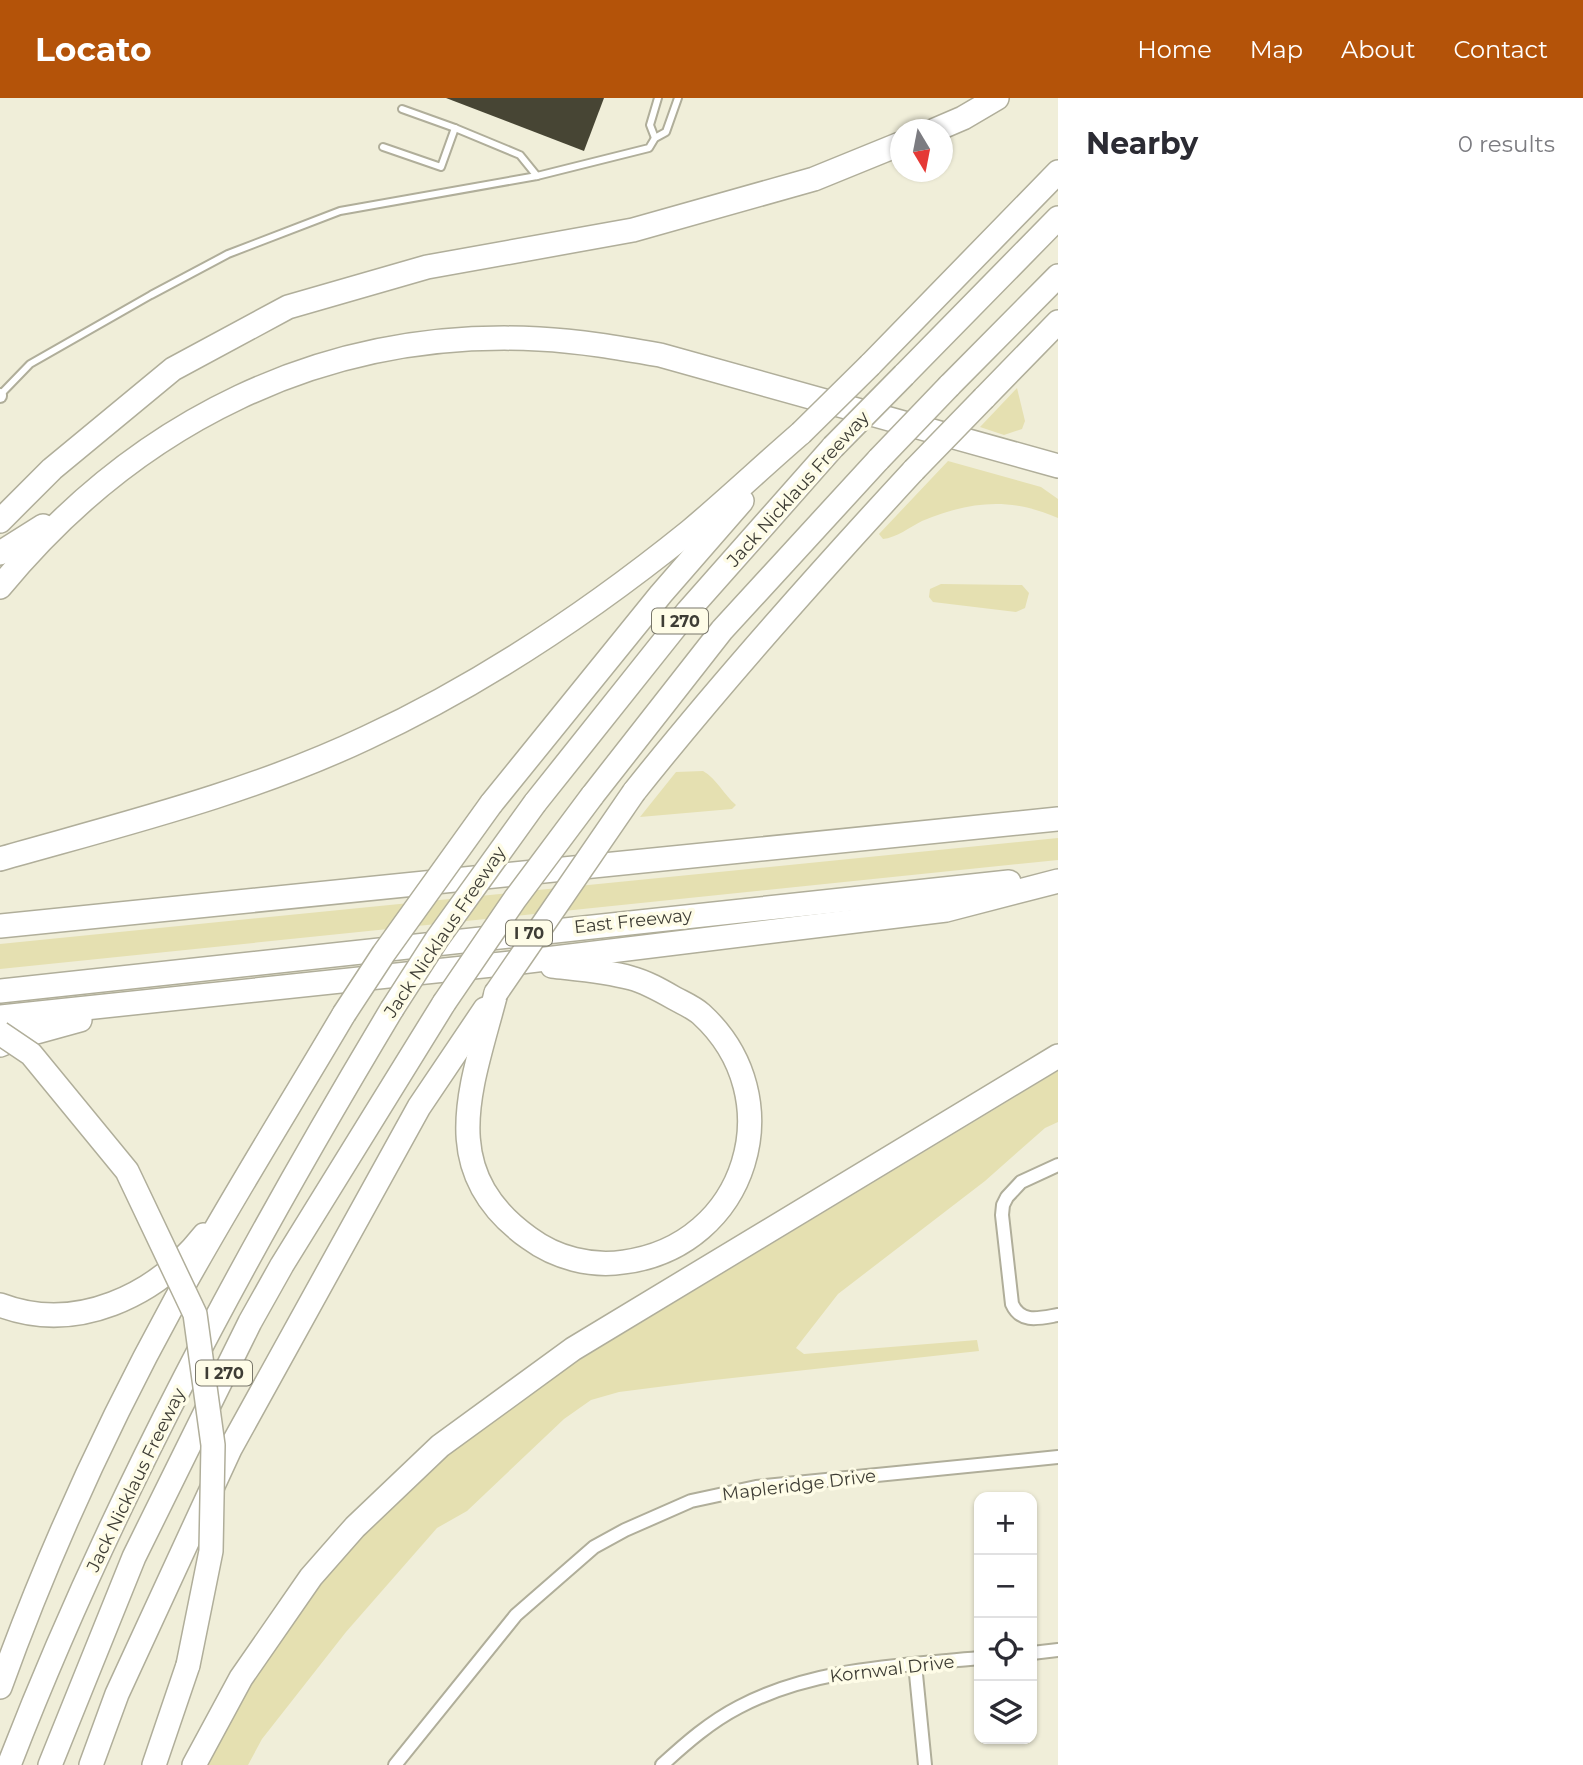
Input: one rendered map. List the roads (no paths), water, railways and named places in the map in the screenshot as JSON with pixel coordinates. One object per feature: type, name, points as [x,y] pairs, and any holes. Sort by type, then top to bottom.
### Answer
[{"type":"highway","points":[[953,122],[997,98]]},
{"type":"highway","points":[[0,521],[52,469],[173,369],[288,307],[427,267],[633,230],[814,179],[890,148]]},
{"type":"highway","points":[[0,859],[266,779],[366,739],[475,682],[587,609],[690,530],[801,433],[1058,172]]},
{"type":"highway","name":"Jack Nicklaus Freeway","points":[[9,1765],[101,1550],[218,1313],[280,1199],[392,1009],[443,930],[535,803],[688,611],[833,447],[1058,218]]},
{"type":"highway","name":"Jack Nicklaus Freeway","points":[[50,1765],[134,1557],[250,1322],[282,1265],[444,1003],[515,899],[722,630],[879,459],[1058,275]]},
{"type":"highway","points":[[91,1765],[117,1694],[230,1449],[419,1107],[634,792],[796,598],[914,470],[1058,322]]},
{"type":"highway","points":[[0,587],[32,548],[81,501],[125,464],[206,412],[269,384],[329,363],[390,349],[477,339],[572,341],[660,355],[1058,466]]},
{"type":"highway","points":[[0,1687],[66,1524],[114,1419],[175,1301],[344,1014],[491,804],[661,594],[801,433]]},
{"type":"highway","points":[[0,553],[81,501]]},
{"type":"highway","points":[[0,926],[1058,819]]},
{"type":"highway","points":[[0,1017],[521,962],[946,910],[1058,879]]},
{"type":"highway","name":"East Freeway","points":[[0,991],[640,920],[1058,879]]},
{"type":"highway","points":[[496,993],[470,1091],[467,1129],[477,1179],[499,1213],[539,1246],[564,1257],[602,1264],[635,1261],[658,1254],[695,1233],[728,1198],[741,1170],[749,1142],[748,1095],[730,1048],[699,1012],[632,978],[521,962]]},
{"type":"highway","points":[[0,1045],[68,1023],[186,998]]},
{"type":"highway","points":[[0,1033],[31,1054],[127,1171],[195,1314],[214,1445],[211,1551],[188,1665],[154,1765]]},
{"type":"highway","points":[[194,1765],[241,1678],[312,1577],[355,1528],[440,1446],[573,1349],[1058,1056]]},
{"type":"highway","points":[[0,1305],[26,1313],[67,1315],[87,1312],[145,1290],[200,1240],[243,1184]]},
{"type":"street","points":[[1058,1166],[1021,1182],[1014,1188],[1007,1197],[1002,1215],[1014,1310],[1026,1318],[1058,1315]]},
{"type":"street","name":"Mapleridge Drive","points":[[395,1765],[516,1615],[594,1547],[625,1530],[691,1501],[745,1489],[1058,1457]]},
{"type":"street","points":[[1037,1652],[1058,1650]]},
{"type":"street","name":"Kornwal Drive","points":[[662,1765],[713,1723],[770,1693],[863,1669],[974,1658]]},
{"type":"street","points":[[915,1664],[925,1765]]},
{"type":"lane","points":[[655,138],[650,125],[659,98]]},
{"type":"lane","points":[[0,396],[30,364],[229,254],[340,211],[537,176],[649,148],[655,138],[666,132],[678,98]]},
{"type":"lane","points":[[402,109],[520,155],[537,176]]},
{"type":"lane","points":[[383,147],[441,167],[455,128]]}]
